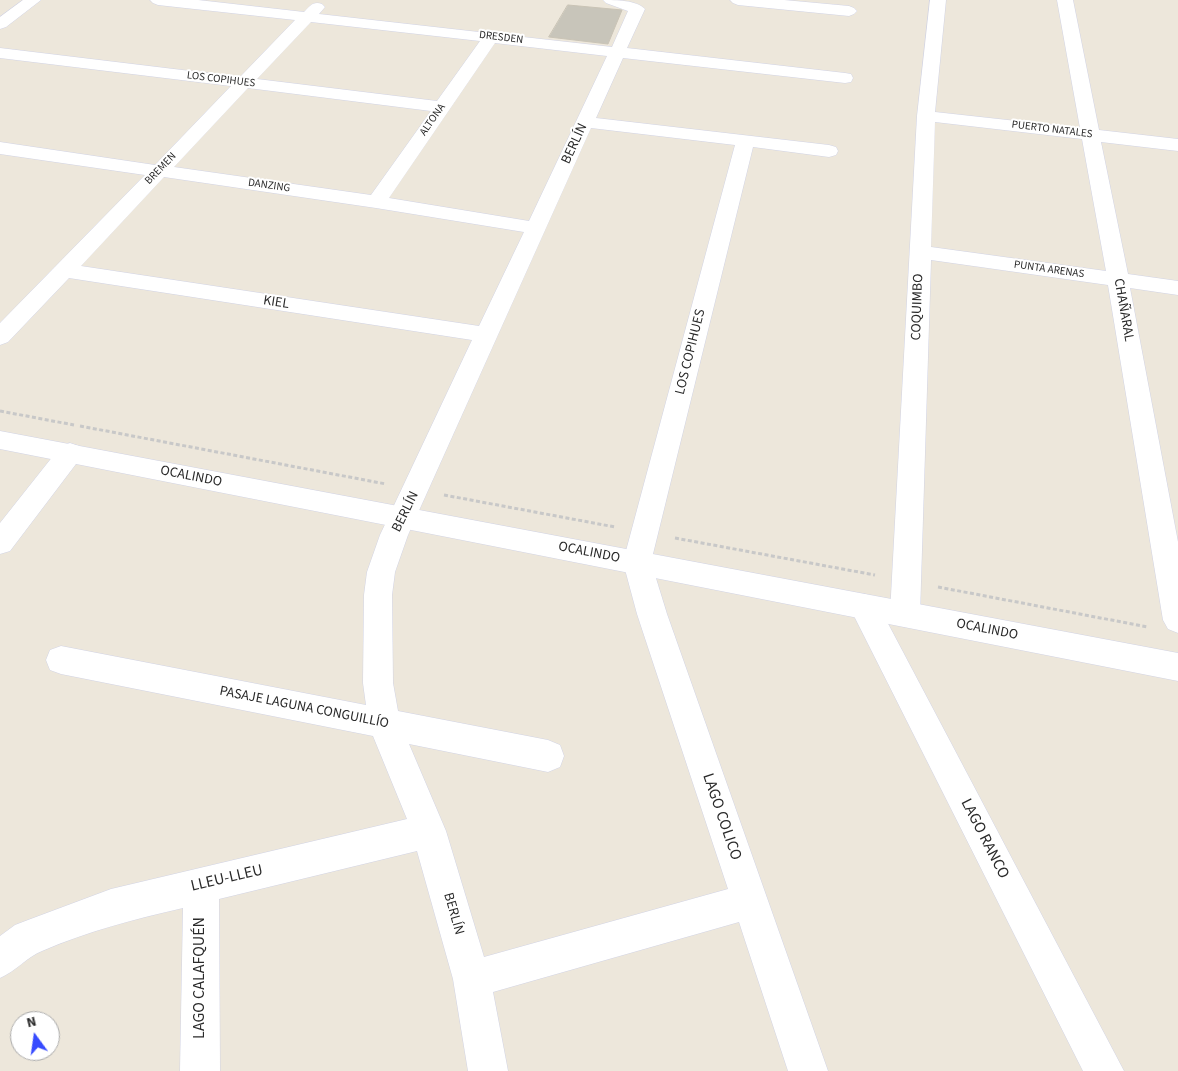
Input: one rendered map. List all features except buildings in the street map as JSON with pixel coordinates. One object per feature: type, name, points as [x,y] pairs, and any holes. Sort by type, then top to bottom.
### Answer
[{"type":"street","points":[[0,24],[33,0]]},
{"type":"street","name":"DRESDEN","points":[[158,0],[185,1],[845,78]]},
{"type":"street","name":"BREMEN","points":[[0,337],[323,0]]},
{"type":"street","name":"BERLÍN","points":[[488,1071],[472,979],[429,831],[384,724],[378,683],[378,595],[387,553],[638,9],[611,0]]},
{"type":"street","points":[[738,0],[849,11]]},
{"type":"street","name":"COQUIMBO","points":[[905,614],[926,116],[938,0]]},
{"type":"street","name":"CHAÑARAL","points":[[1064,0],[1118,280],[1178,620]]},
{"type":"street","name":"ALTONA","points":[[376,202],[491,37]]},
{"type":"street","name":"LOS COPIHUES","points":[[0,53],[442,107]]},
{"type":"street","name":"PUERTO NATALES","points":[[926,116],[1178,145]]},
{"type":"street","points":[[586,122],[829,151]]},
{"type":"street","name":"LOS COPIHUES","points":[[641,547],[745,141]]},
{"type":"street","points":[[0,166],[9,149]]},
{"type":"street","name":"DANZING","points":[[9,149],[376,202],[537,228]]},
{"type":"street","name":"PUNTA ARENAS","points":[[921,252],[1178,288]]},
{"type":"street","name":"KIEL","points":[[64,270],[488,335]]},
{"type":"street","name":"OCALINDO","points":[[0,440],[404,518],[641,547],[864,606],[1178,667]]},
{"type":"street","points":[[0,543],[70,453]]},
{"type":"street","name":"LAGO COLICO","points":[[641,547],[652,614],[808,1071]]},
{"type":"street","name":"LAGO RANCO","points":[[864,606],[1104,1071]]},
{"type":"street","name":"PASAJE LAGUNA CONGUILLÍO","points":[[61,660],[548,756]]},
{"type":"street","name":"LLEU-LLEU","points":[[14,948],[111,907],[429,831]]},
{"type":"street","name":"LAGO CALAFQUÉN","points":[[200,1071],[201,885]]},
{"type":"street","points":[[472,979],[750,901]]},
{"type":"path","points":[[0,411],[417,490],[641,547],[906,581],[1149,627]]}]
